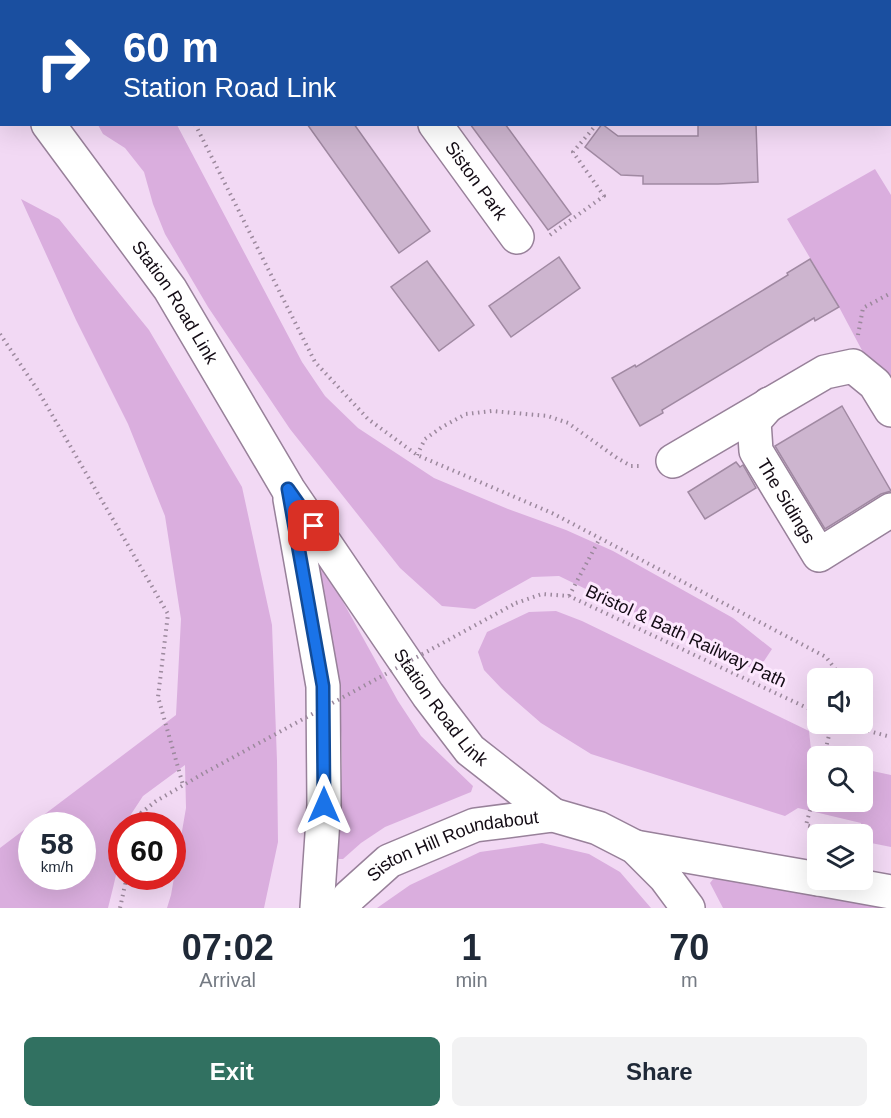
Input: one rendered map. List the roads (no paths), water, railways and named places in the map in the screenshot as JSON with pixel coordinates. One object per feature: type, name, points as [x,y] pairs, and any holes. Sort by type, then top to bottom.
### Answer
[{"type":"main road","name":"Station Road Link","points":[[49,126],[170,289],[288,489],[428,695],[470,750],[553,815]]},
{"type":"main road","name":"Siston Park","points":[[436,126],[516,237]]},
{"type":"main road","name":"The Sidings","points":[[673,461],[825,372],[853,366],[875,384],[891,410]]},
{"type":"main road","name":"The Sidings","points":[[770,404],[754,421],[756,451],[819,555],[891,510]]},
{"type":"main road","name":"Station Road Link","points":[[288,489],[323,686],[324,805],[317,908]]},
{"type":"main road","name":"Siston Hill Roundabout","points":[[343,908],[349,897],[389,861],[475,825],[553,815],[598,828],[635,847],[665,877],[688,908]]},
{"type":"main road","points":[[635,847],[807,877]]},
{"type":"main road","points":[[873,889],[891,892]]}]
